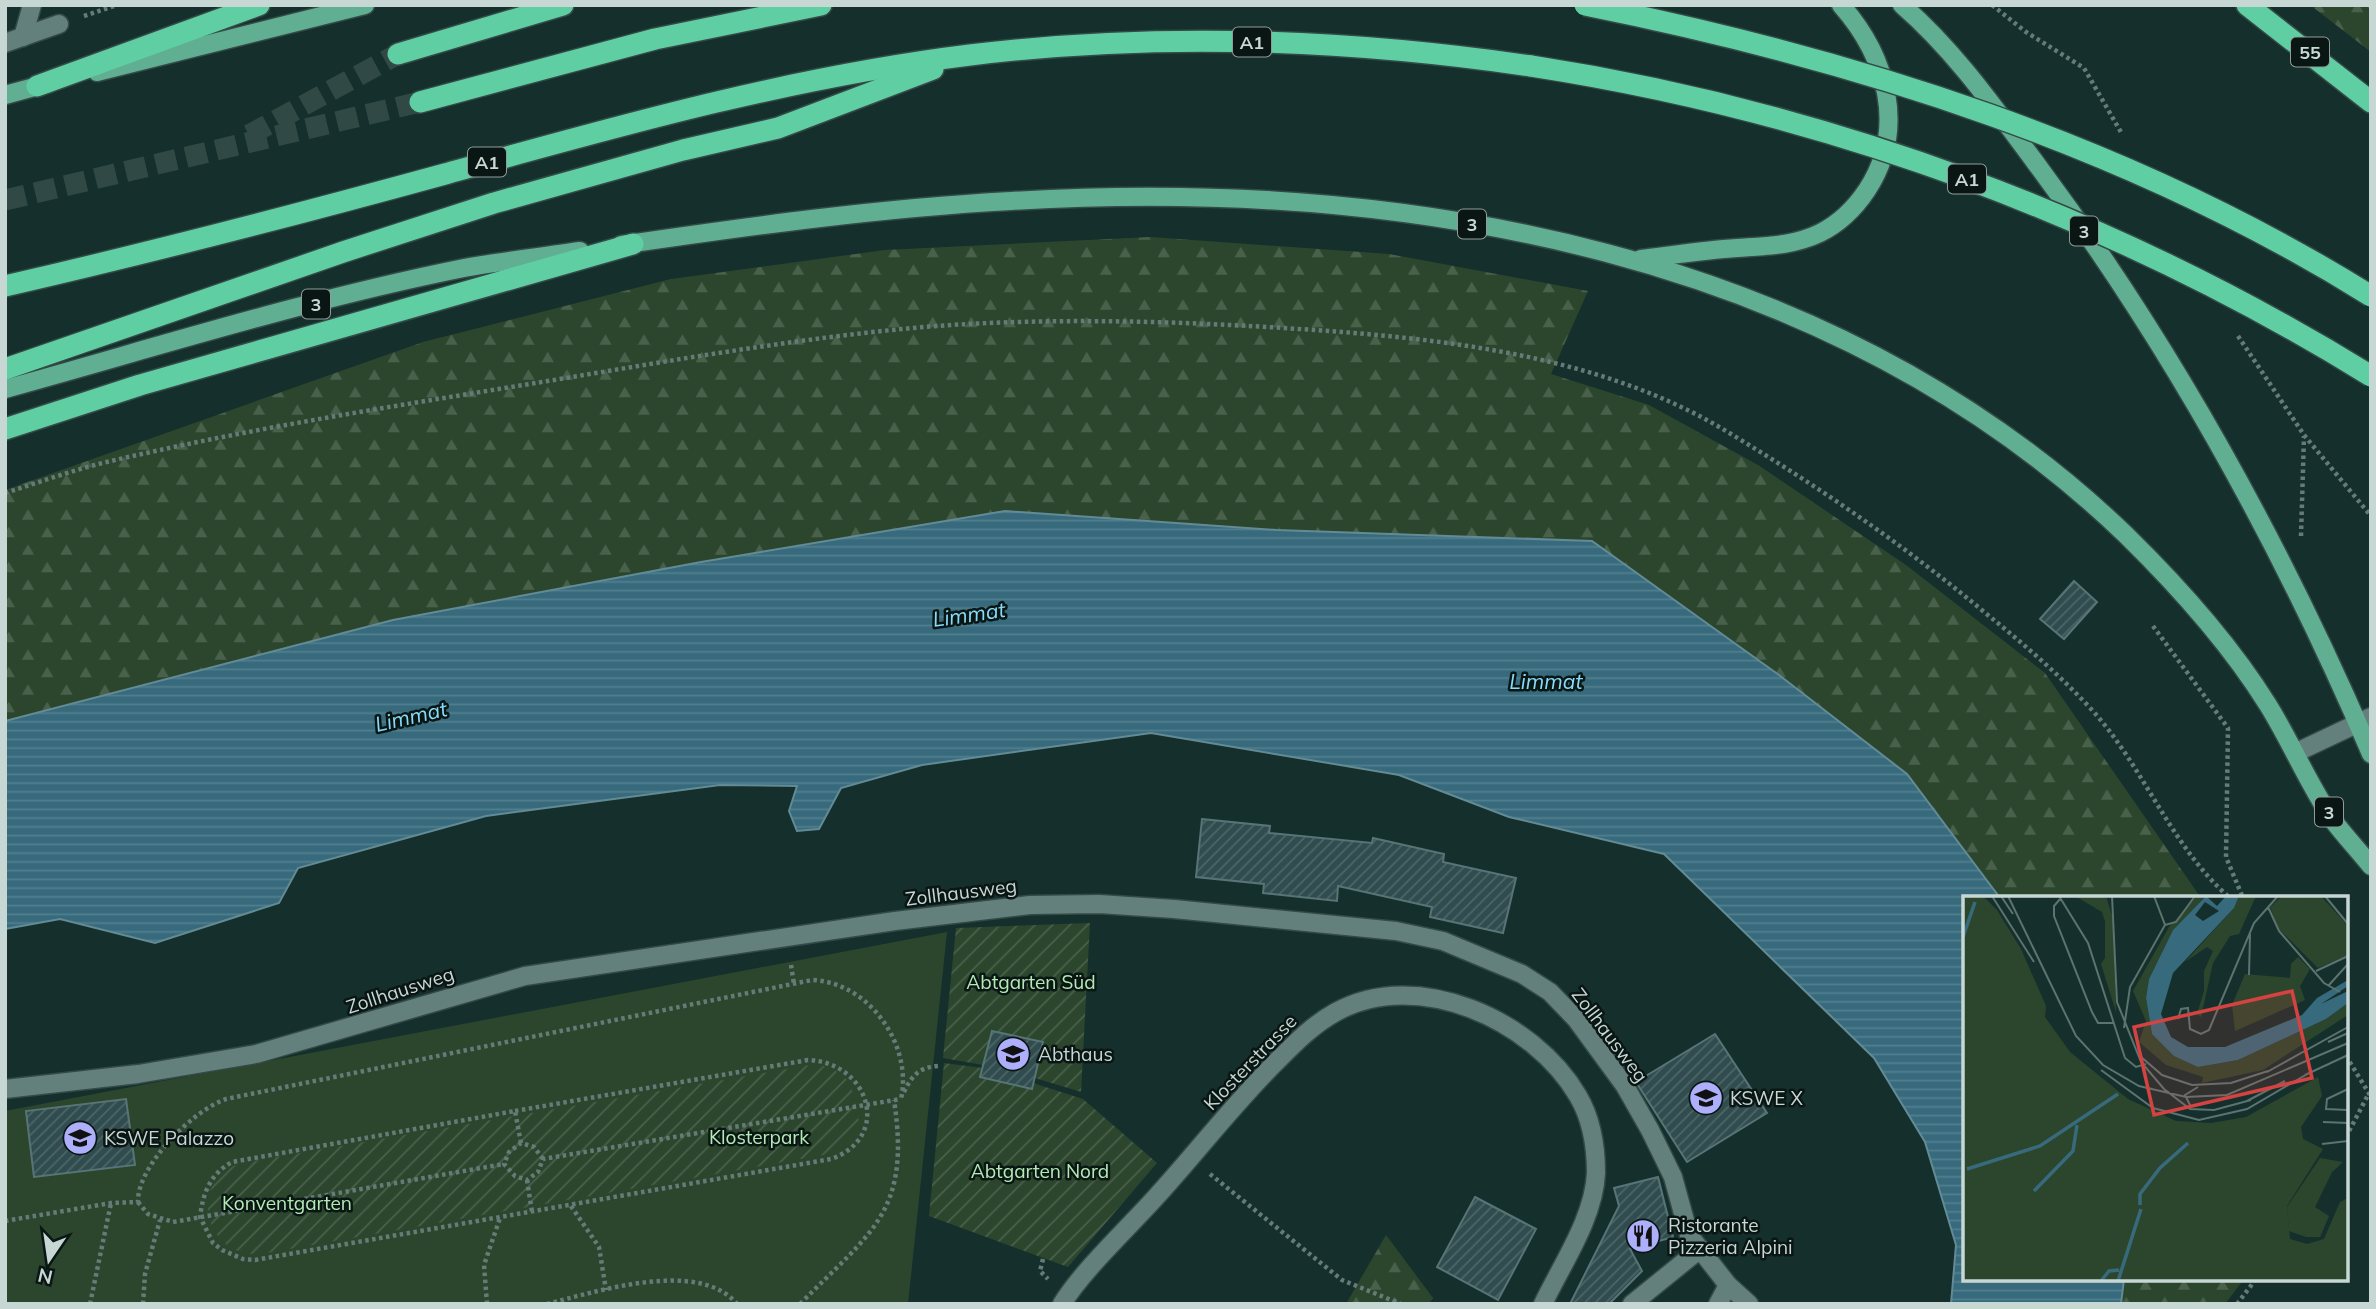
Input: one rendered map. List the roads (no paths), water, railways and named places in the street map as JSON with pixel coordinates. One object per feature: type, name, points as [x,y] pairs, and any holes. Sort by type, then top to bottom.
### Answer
[{"type":"highway","points":[[37,86],[260,5]]},
{"type":"highway","points":[[398,54],[563,5]]},
{"type":"highway","points":[[420,102],[655,39],[821,5]]},
{"type":"highway","points":[[1585,5],[1790,51],[1987,113],[2179,195],[2269,239],[2371,296]]},
{"type":"highway","name":"55","points":[[2248,5],[2371,102]]},
{"type":"highway","name":"A1","points":[[5,286],[285,218],[758,92],[869,70],[971,55],[1069,46],[1273,42],[1373,47],[1531,66],[1674,92],[1773,116],[1963,177],[2150,255],[2238,299],[2371,376]]},
{"type":"highway","points":[[5,369],[494,203],[683,150],[778,128],[971,55]]},
{"type":"highway","points":[[5,429],[139,385],[633,244]]},
{"type":"main road","points":[[5,95],[365,5]]},
{"type":"main road","points":[[1634,260],[1737,248],[1776,247],[1820,233],[1842,219],[1858,204],[1883,158],[1890,102],[1878,61],[1856,22],[1841,5]]},
{"type":"main road","name":"3","points":[[1902,5],[1966,69],[2071,211],[2152,335],[2236,479],[2364,720],[2371,754]]},
{"type":"main road","name":"3","points":[[5,389],[286,311],[465,268],[816,218],[1016,200],[1176,197],[1308,203],[1419,215],[1528,234],[1634,260],[1738,293],[1851,342],[1924,382],[2003,433],[2077,491],[2172,583],[2217,636],[2265,701],[2332,819],[2371,866]]},
{"type":"street","points":[[23,37],[32,5]]},
{"type":"street","points":[[5,43],[60,24]]},
{"type":"street","points":[[2295,753],[2364,720]]},
{"type":"street","name":"Zollhausweg","points":[[5,1089],[138,1074],[256,1054],[525,976],[733,948],[895,921],[1030,905],[1099,904],[1341,924],[1396,931],[1443,941],[1484,956],[1550,992],[1576,1019],[1625,1086],[1673,1177],[1689,1235],[1728,1285],[1749,1304]]},
{"type":"street","name":"Klosterstrasse","points":[[1062,1304],[1190,1159],[1237,1101],[1308,1030],[1337,1011],[1380,998],[1409,995],[1443,1000],[1478,1013],[1514,1032],[1544,1054],[1578,1096],[1588,1119],[1596,1172],[1593,1194],[1543,1304]]},
{"type":"street","points":[[1632,1304],[1700,1249]]},
{"type":"street","points":[[1718,1304],[1728,1285]]},
{"type":"water","name":"Limmat","points":[[1005,511],[1277,530],[1592,541],[1779,675],[1907,774],[1998,896],[1963,896],[1963,1281],[2124,1281],[2121,1304],[1951,1304],[1956,1245],[1925,1142],[1874,1058],[1664,854],[1509,817],[1399,775],[1151,733],[922,765],[841,788],[819,829],[797,831],[789,811],[797,786],[720,785],[486,816],[298,868],[279,903],[155,943],[60,919],[5,929],[5,721],[393,620],[701,562]]},
{"type":"tunnel","points":[[249,135],[398,54]]},
{"type":"tunnel","points":[[5,200],[420,102]]},
{"type":"place","name":"Abthaus","points":[[1013,1054]]},
{"type":"place","name":"KSWE X","points":[[1706,1098]]},
{"type":"place","name":"KSWE Palazzo","points":[[80,1138]]},
{"type":"place","name":"Ristorante Pizzeria Alpini","points":[[1643,1236]]},
{"type":"park label","name":"Abtgarten Süd","points":[[1031,982]]},
{"type":"park label","name":"Klosterpark","points":[[759,1137]]},
{"type":"park label","name":"Abtgarten Nord","points":[[1040,1171]]},
{"type":"park label","name":"Konventgarten","points":[[287,1203]]}]
